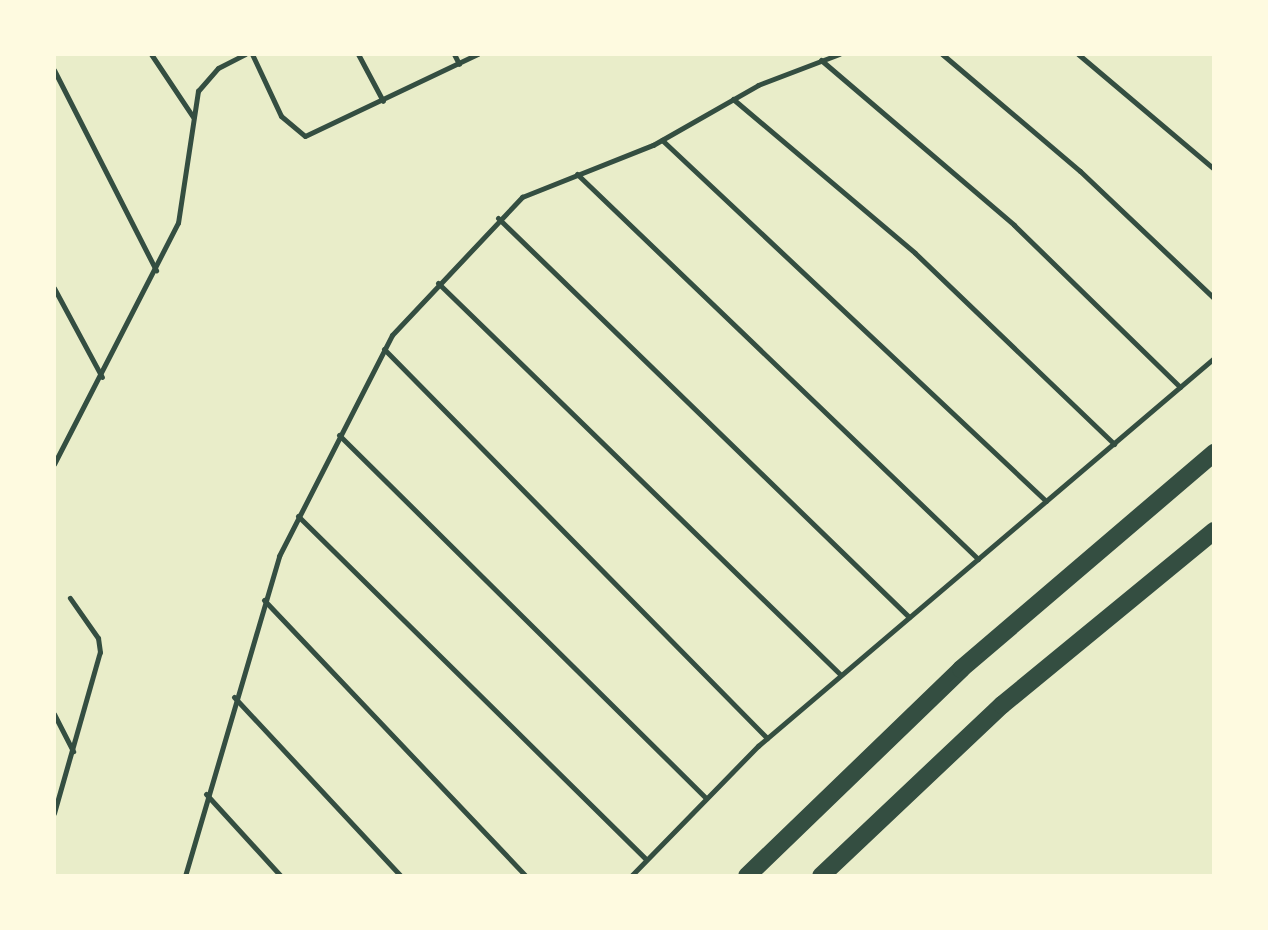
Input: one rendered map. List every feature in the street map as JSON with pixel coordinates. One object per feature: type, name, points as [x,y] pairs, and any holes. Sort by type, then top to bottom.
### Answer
[{"type":"main road","points":[[747,876],[961,669],[1214,453]]},
{"type":"main road","points":[[821,876],[1002,705],[1214,531]]},
{"type":"lane","points":[[151,54],[193,117]]},
{"type":"lane","points":[[54,464],[156,270],[188,182],[193,117],[206,78],[245,54]]},
{"type":"lane","points":[[252,54],[295,133],[317,134],[478,54]]},
{"type":"lane","points":[[358,54],[383,101]]},
{"type":"lane","points":[[454,54],[459,64]]},
{"type":"lane","points":[[185,876],[206,794],[264,600],[298,516],[384,348],[438,283],[498,218],[522,197],[662,139],[733,99],[839,54]]},
{"type":"lane","points":[[942,54],[1080,171],[1214,298]]},
{"type":"lane","points":[[1078,54],[1214,169]]},
{"type":"lane","points":[[821,60],[1014,225],[1180,387]]},
{"type":"lane","points":[[54,70],[156,270]]},
{"type":"lane","points":[[733,99],[915,253],[1114,444]]},
{"type":"lane","points":[[662,139],[1046,502]]},
{"type":"lane","points":[[577,174],[978,559]]},
{"type":"lane","points":[[498,218],[909,617]]},
{"type":"lane","points":[[438,283],[841,674]]},
{"type":"lane","points":[[54,288],[102,377]]},
{"type":"lane","points":[[384,348],[767,738]]},
{"type":"lane","points":[[631,876],[705,797],[767,738],[1214,358]]},
{"type":"lane","points":[[339,435],[705,797]]},
{"type":"lane","points":[[298,516],[646,859]]},
{"type":"lane","points":[[54,813],[100,652],[93,629],[70,598]]},
{"type":"lane","points":[[264,600],[526,876]]},
{"type":"lane","points":[[234,697],[401,876]]},
{"type":"lane","points":[[54,714],[73,751]]},
{"type":"lane","points":[[206,794],[281,876]]}]
